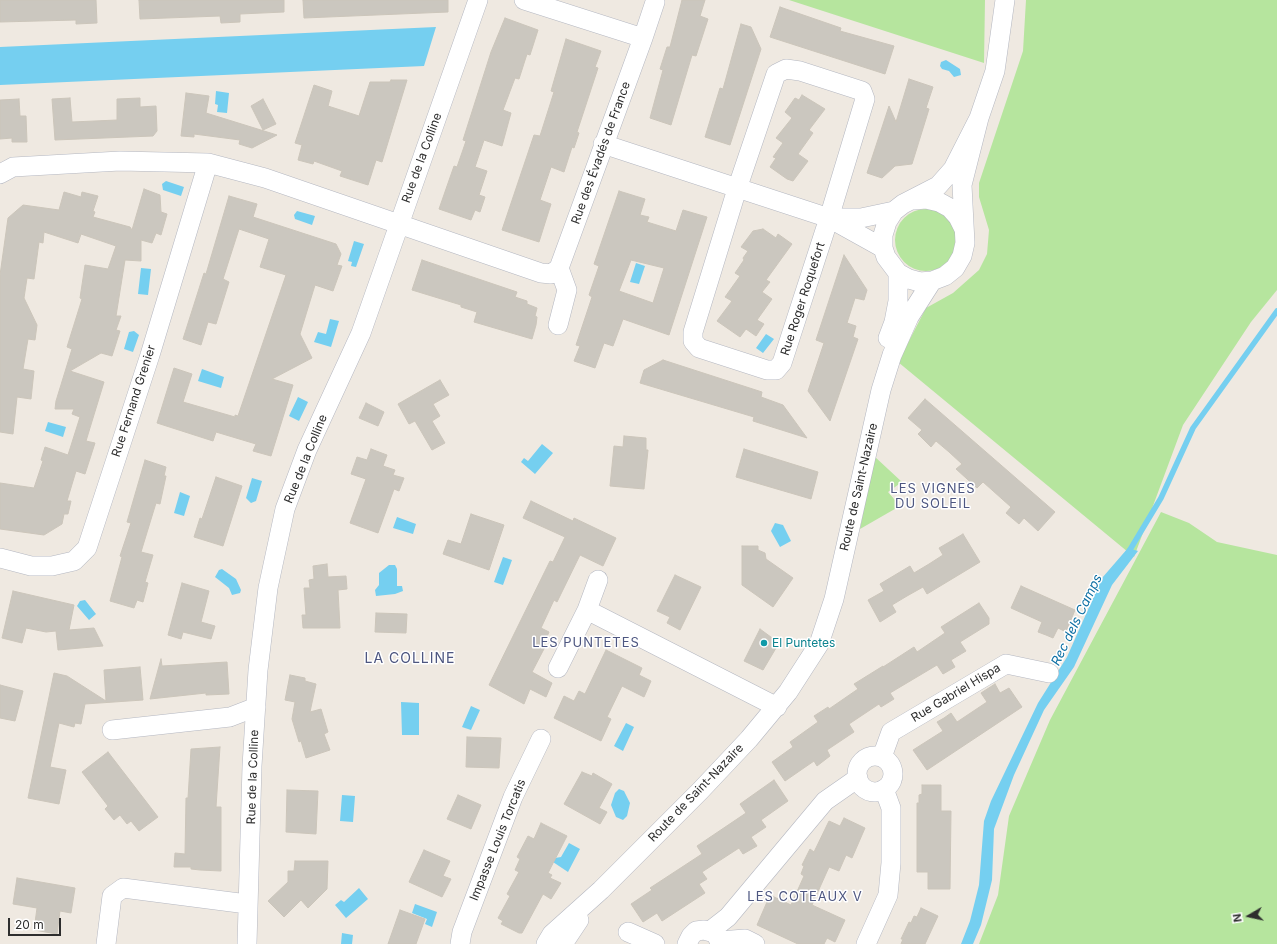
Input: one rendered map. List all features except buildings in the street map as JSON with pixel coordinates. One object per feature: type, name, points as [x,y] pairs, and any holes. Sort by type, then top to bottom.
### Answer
[{"type":"street","name":"Rue de la Colline","points":[[247,944],[247,904],[256,707],[268,588],[286,509],[307,450],[361,333],[478,0]]},
{"type":"street","points":[[524,0],[643,38]]},
{"type":"street","points":[[979,118],[953,169],[938,186],[914,200],[903,204],[894,212],[887,222],[883,235],[883,248],[886,257],[898,273],[909,279],[920,282],[932,281],[945,276],[959,262],[962,256],[965,243],[962,185],[979,118],[995,71],[1005,0]]},
{"type":"street","name":"Rue des Évadés de France","points":[[559,268],[655,2]]},
{"type":"street","name":"Rue Roger Roquefort","points":[[786,69],[800,71],[862,92],[865,99],[829,218],[782,363],[776,370],[766,370],[699,348],[693,341],[693,332],[737,189],[776,74],[786,69]]},
{"type":"street","points":[[603,144],[829,218],[883,248]]},
{"type":"street","points":[[0,174],[13,167],[120,161],[208,163],[265,178],[546,275],[551,274],[559,268],[567,290],[558,324]]},
{"type":"street","name":"Rue Fernand Grenier","points":[[0,558],[31,566],[52,566],[74,561],[87,548],[152,347],[208,163]]},
{"type":"street","points":[[914,200],[926,199],[939,202],[954,213],[964,229]]},
{"type":"street","points":[[829,218],[861,218],[894,212]]},
{"type":"street","name":"Route de Saint-Nazaire","points":[[782,700],[813,632],[828,586],[869,398],[894,322],[898,301],[898,273]]},
{"type":"street","name":"Route de Saint-Nazaire","points":[[546,944],[552,934],[601,890],[700,791],[782,700],[819,644],[836,591],[881,390],[892,355],[909,317],[932,281]]},
{"type":"street","points":[[558,668],[587,610],[598,580]]},
{"type":"street","points":[[587,610],[782,700]]},
{"type":"street","name":"Rue Gabriel Hispa","points":[[882,757],[891,732],[1006,664],[1049,672]]},
{"type":"street","points":[[112,730],[230,717],[256,707]]},
{"type":"street","name":"Impasse Louis Torcatis","points":[[460,944],[462,932],[513,797],[541,739]]},
{"type":"street","points":[[874,756],[882,757],[887,761],[893,772],[892,779],[884,789],[871,791],[865,789],[858,778],[858,770],[861,763],[866,758],[874,756]]},
{"type":"street","points":[[717,938],[728,917],[825,801],[858,778]]},
{"type":"street","points":[[866,944],[888,895],[891,863],[891,808],[884,789]]},
{"type":"street","points":[[106,944],[112,896],[123,888],[247,904]]},
{"type":"street","name":"Route de Saint-Nazaire","points":[[563,944],[601,890]]},
{"type":"street","points":[[687,944],[691,936],[696,931],[704,930],[717,938],[745,939],[754,944]]},
{"type":"street","points":[[628,932],[654,944]]},
{"type":"green space","points":[[789,0],[985,0],[984,63]]},
{"type":"green space","points":[[1026,0],[1277,0],[1277,290],[1251,322],[1183,425],[1134,557],[898,362],[926,308],[953,293],[979,270],[987,254],[989,230],[979,197],[979,183],[1023,51]]},
{"type":"green space","points":[[920,209],[932,209],[948,218],[955,228],[957,240],[955,252],[948,262],[932,271],[920,271],[909,266],[900,257],[895,246],[895,234],[900,223],[909,214]]},
{"type":"green space","points":[[874,456],[902,482],[888,492],[900,506],[860,529]]},
{"type":"green space","points":[[1161,512],[1189,523],[1217,542],[1277,555],[1277,944],[979,944],[998,895],[1009,816],[1050,720]]},
{"type":"water","points":[[436,27],[424,66],[0,85],[0,47]]},
{"type":"water","points":[[946,60],[960,69],[961,75],[954,77],[949,71],[942,69],[940,66],[941,62]]},
{"type":"water","points":[[216,91],[229,93],[227,113],[217,112],[218,105],[215,104]]},
{"type":"water","points":[[166,181],[184,187],[181,196],[163,190],[162,184]]},
{"type":"water","points":[[297,211],[315,216],[312,225],[295,219],[294,215]]},
{"type":"water","points":[[354,241],[364,244],[356,267],[351,266],[352,262],[348,261]]},
{"type":"water","points":[[636,263],[645,266],[639,284],[630,282]]},
{"type":"water","points":[[141,268],[151,269],[148,295],[138,294]]},
{"type":"water","points":[[330,319],[339,321],[331,347],[314,342],[318,332],[326,334]]},
{"type":"water","points":[[134,331],[139,335],[133,352],[124,349],[129,332]]},
{"type":"water","points":[[766,334],[774,339],[763,353],[756,348]]},
{"type":"water","points":[[202,369],[224,377],[221,388],[198,381]]},
{"type":"water","points":[[298,397],[308,402],[299,421],[289,416]]},
{"type":"water","points":[[48,422],[66,427],[63,437],[45,431]]},
{"type":"water","points":[[542,444],[553,453],[535,474],[521,462],[524,458],[528,461]]},
{"type":"water","points":[[252,478],[262,481],[256,501],[251,503],[246,498]]},
{"type":"water","points":[[180,492],[190,496],[184,516],[174,513]]},
{"type":"water","points":[[397,517],[416,524],[413,534],[393,528]]},
{"type":"water","points":[[775,523],[783,525],[791,541],[780,547],[771,531]]},
{"type":"water","points":[[1128,548],[1138,551],[1112,585],[1074,667],[1044,710],[1014,775],[994,829],[992,880],[981,925],[973,944],[961,944],[970,921],[979,885],[984,821],[991,801],[1038,703],[1067,657],[1102,578]]},
{"type":"water","points":[[503,557],[512,560],[503,585],[494,582]]},
{"type":"water","points":[[389,565],[395,565],[397,569],[397,586],[402,586],[403,591],[395,594],[376,596],[375,590],[379,585],[379,573]]},
{"type":"water","points":[[222,569],[236,579],[241,590],[240,593],[232,595],[229,588],[215,577],[219,570]]},
{"type":"water","points":[[85,600],[96,614],[89,620],[77,606],[80,601]]},
{"type":"water","points":[[401,702],[419,703],[419,735],[402,735]]},
{"type":"water","points":[[471,706],[480,710],[471,730],[462,727]]},
{"type":"water","points":[[626,723],[634,727],[623,751],[614,746]]},
{"type":"water","points":[[619,789],[624,791],[630,803],[627,816],[623,820],[616,817],[611,805],[615,793]]},
{"type":"water","points":[[342,795],[355,796],[353,822],[340,821]]},
{"type":"water","points":[[569,843],[580,849],[568,872],[553,862],[555,858],[561,857]]},
{"type":"water","points":[[359,888],[368,899],[346,918],[335,905],[341,900],[344,902]]},
{"type":"water","points":[[415,904],[437,912],[432,927],[425,924],[427,919],[412,913]]},
{"type":"water","points":[[342,933],[353,935],[352,944],[341,944]]},
{"type":"waterway","name":"Rec dels Camps","points":[[1128,553],[1161,498],[1193,428],[1277,311]]},
{"type":"place","name":"El Puntetes","points":[[764,643]]},
{"type":"district","name":"LES VIGNES DU SOLEIL","points":[[933,496]]},
{"type":"district","name":"LES PUNTETES","points":[[586,643]]},
{"type":"district","name":"LA COLLINE","points":[[410,659]]},
{"type":"district","name":"LES COTEAUX V","points":[[805,897]]}]
